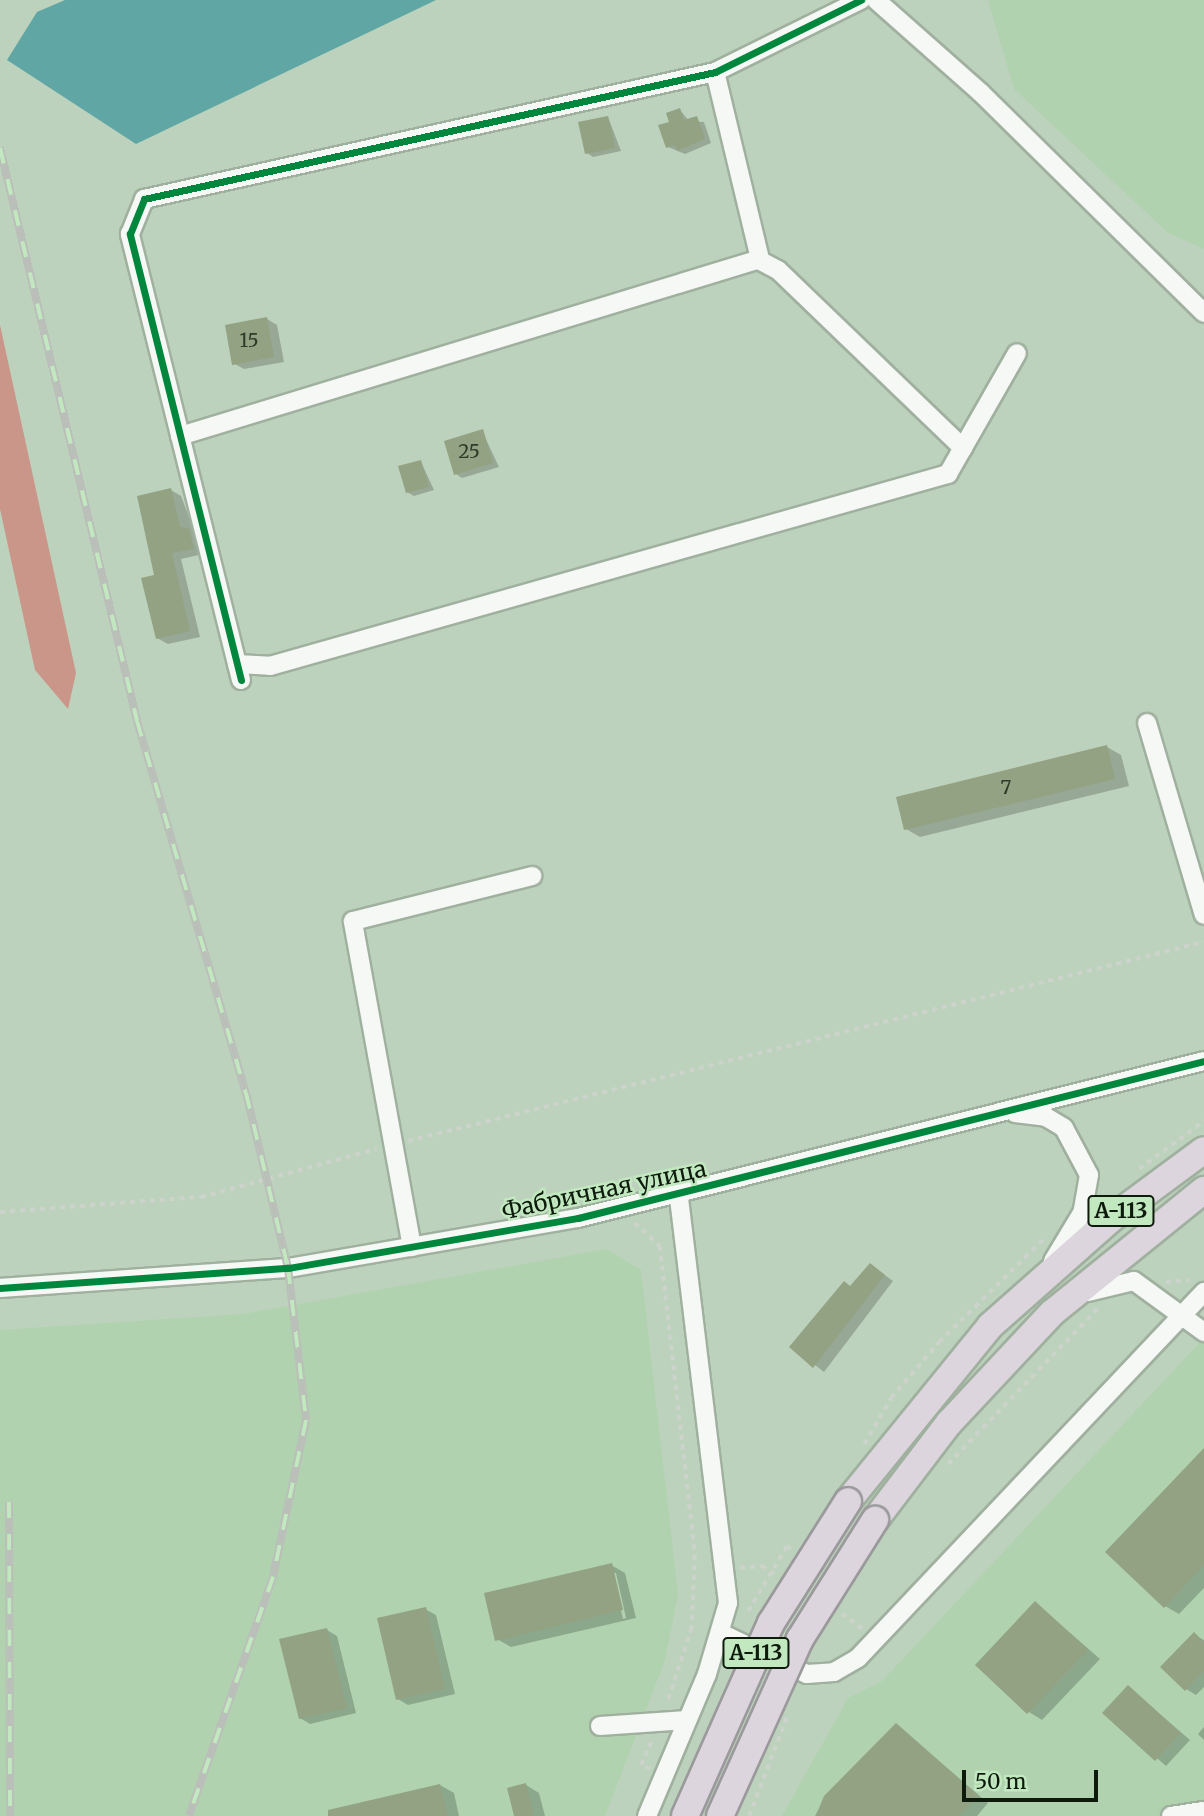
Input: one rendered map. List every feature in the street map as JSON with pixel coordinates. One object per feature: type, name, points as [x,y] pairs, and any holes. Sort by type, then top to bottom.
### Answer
[{"type":"highway","name":"А-113","points":[[685,1816],[739,1685],[848,1501],[990,1326],[1043,1276],[1204,1150]]},
{"type":"highway","name":"А-113","points":[[730,1809],[800,1639],[875,1520],[949,1423],[1052,1313],[1204,1190]]},
{"type":"street","points":[[861,0],[715,72],[144,200],[130,234],[239,672],[270,666],[948,474],[1017,353]]},
{"type":"street","points":[[876,0],[981,93],[1204,313]]},
{"type":"street","points":[[715,72],[757,260]]},
{"type":"street","points":[[180,436],[757,260],[778,270],[962,449]]},
{"type":"street","points":[[1147,723],[1204,915]]},
{"type":"street","points":[[412,1247],[354,921],[532,876]]},
{"type":"street","name":"Фабричная улица","points":[[0,1287],[288,1268],[610,1211],[679,1196],[1204,1061]]},
{"type":"street","points":[[994,1113],[1046,1117],[1064,1128],[1084,1157],[1090,1193],[1043,1276]]},
{"type":"street","points":[[647,1816],[723,1634],[729,1571],[679,1196]]},
{"type":"street","points":[[1052,1313],[1122,1280],[1146,1285],[1204,1332]]},
{"type":"street","points":[[723,1634],[807,1674],[847,1666],[1183,1315],[1201,1284]]},
{"type":"street","points":[[600,1726],[662,1718],[687,1720]]},
{"type":"street","points":[[1171,1816],[1204,1811]]},
{"type":"path","points":[[0,1212],[201,1197],[394,1144],[1204,942]]},
{"type":"path","points":[[610,1211],[613,1222],[645,1228],[660,1245],[695,1555],[692,1628],[662,1718],[641,1765],[663,1774]]},
{"type":"path","points":[[859,1453],[891,1398],[939,1342],[1056,1228]]},
{"type":"path","points":[[1154,1279],[1201,1284]]},
{"type":"path","points":[[942,1470],[1102,1304]]},
{"type":"path","points":[[748,1611],[787,1546],[795,1552]]},
{"type":"path","points":[[749,1816],[792,1716]]},
{"type":"path","points":[[730,1809],[752,1807]]},
{"type":"shaded area","points":[[988,0],[1204,0],[1204,249],[1167,232],[1014,89]]},
{"type":"shaded area","points":[[0,325],[76,673],[68,709],[35,670],[0,509]]},
{"type":"shaded area","points":[[607,1249],[641,1270],[678,1595],[665,1660],[605,1816],[0,1816],[0,1330],[243,1314]]},
{"type":"shaded area","points":[[1204,1338],[1204,1816],[782,1816],[848,1698],[882,1681]]},
{"type":"water","points":[[65,0],[436,0],[136,144],[7,60],[37,12]]},
{"type":"building","points":[[680,108],[684,120],[697,116],[705,139],[677,151],[675,145],[666,148],[658,125],[669,122],[666,113]]},
{"type":"building","points":[[608,116],[615,148],[585,154],[578,122]]},
{"type":"building","points":[[267,317],[274,357],[232,365],[225,325]]},
{"type":"building","points":[[483,429],[493,463],[454,475],[444,441]]},
{"type":"building","points":[[421,460],[429,487],[406,493],[398,466]]},
{"type":"building","points":[[171,488],[180,527],[189,528],[194,549],[172,553],[190,631],[156,639],[141,578],[154,575],[137,496]]},
{"type":"building","points":[[1107,745],[1115,779],[904,830],[896,797]]},
{"type":"building","points":[[870,1263],[885,1275],[813,1368],[789,1347],[844,1281],[850,1286]]},
{"type":"building","points":[[1204,1448],[1204,1565],[1164,1608],[1105,1552]]},
{"type":"building","points":[[612,1563],[623,1610],[495,1641],[484,1593]]},
{"type":"building","points":[[1035,1601],[1088,1650],[1027,1714],[975,1665]]},
{"type":"building","points":[[426,1607],[445,1689],[396,1700],[377,1618]]},
{"type":"building","points":[[327,1628],[347,1708],[299,1719],[279,1639]]},
{"type":"building","points":[[1194,1632],[1204,1642],[1204,1671],[1185,1691],[1160,1667]]},
{"type":"building","points":[[1128,1685],[1181,1733],[1155,1761],[1102,1713]]},
{"type":"building","points":[[896,1723],[978,1795],[959,1816],[816,1816],[824,1796]]},
{"type":"building","points":[[526,1783],[534,1816],[514,1816],[507,1788]]},
{"type":"building","points":[[440,1784],[448,1816],[328,1816],[328,1810]]},
{"type":"railway","points":[[0,148],[137,721],[246,1093],[288,1268],[306,1420],[273,1577],[189,1816]]},
{"type":"railway","points":[[9,1502],[10,1816]]},
{"type":"cycle path","points":[[241,680],[130,234],[144,199],[715,72],[861,0]]},
{"type":"cycle path","points":[[0,1288],[288,1268],[578,1218],[1204,1061]]}]
